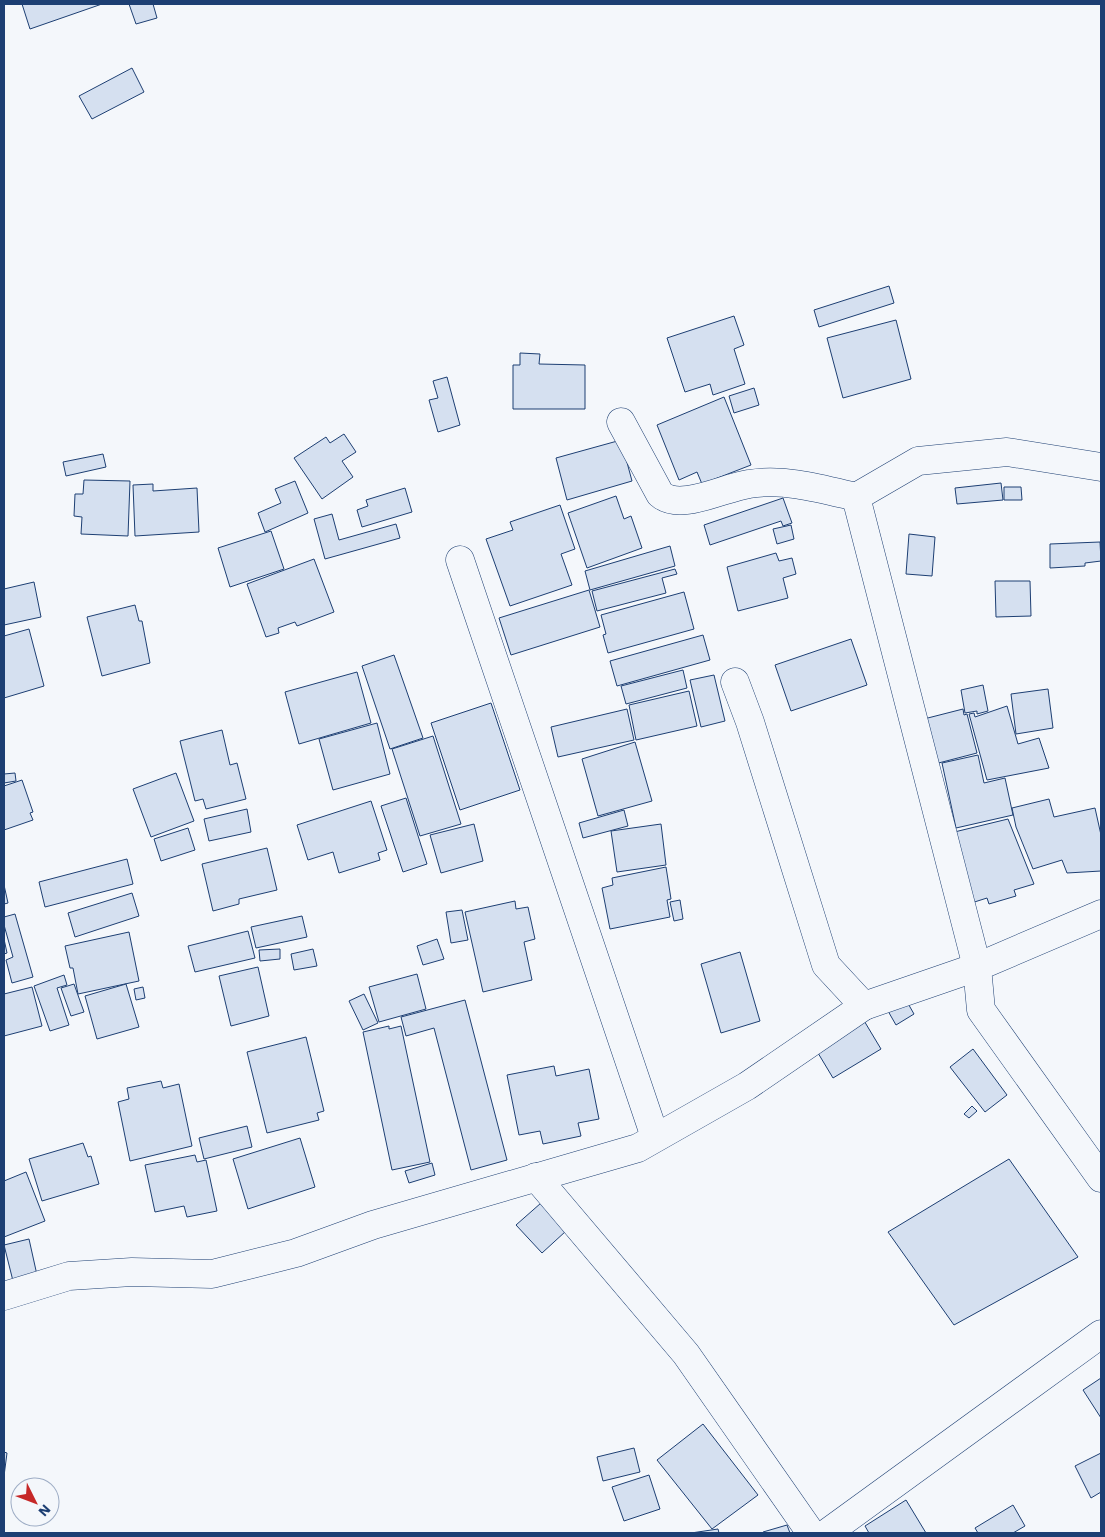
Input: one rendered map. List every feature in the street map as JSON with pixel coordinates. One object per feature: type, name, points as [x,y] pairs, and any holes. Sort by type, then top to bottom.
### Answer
[{"type":"street","points":[[621,422],[660,494],[666,499],[686,501],[748,484],[765,482],[811,486],[856,497],[918,461],[1007,452],[1101,468]]},
{"type":"street","points":[[856,497],[976,967],[981,1010],[1101,1178]]},
{"type":"street","points":[[460,560],[655,1138]]},
{"type":"street","points":[[735,682],[750,722],[826,965],[864,1006]]},
{"type":"street","points":[[4,1296],[69,1276],[132,1272],[212,1274],[296,1254],[373,1225],[638,1148],[748,1086],[864,1006],[976,967],[1101,914]]},
{"type":"street","points":[[536,1178],[686,1354],[811,1533]]},
{"type":"street","points":[[828,1533],[1101,1334]]},
{"type":"building","points":[[22,4],[102,4],[30,29]]},
{"type":"building","points":[[129,4],[153,4],[157,18],[136,24]]},
{"type":"building","points":[[132,68],[144,92],[92,119],[79,96]]},
{"type":"building","points":[[889,286],[894,303],[819,327],[814,310]]},
{"type":"building","points":[[734,316],[744,345],[734,349],[745,384],[713,395],[710,384],[685,392],[667,338]]},
{"type":"building","points":[[896,320],[911,379],[843,398],[827,338]]},
{"type":"building","points":[[520,353],[540,354],[539,364],[585,365],[585,409],[513,409],[513,365],[520,365]]},
{"type":"building","points":[[447,377],[460,425],[438,432],[429,400],[438,398],[433,381]]},
{"type":"building","points":[[754,388],[759,405],[734,413],[729,396]]},
{"type":"building","points":[[724,397],[751,465],[702,484],[697,472],[679,480],[657,425]]},
{"type":"building","points":[[344,434],[356,452],[342,461],[353,477],[322,499],[294,458],[326,437],[330,443]]},
{"type":"building","points":[[621,440],[632,481],[567,500],[556,458]]},
{"type":"building","points":[[103,454],[106,467],[66,476],[63,462]]},
{"type":"building","points":[[84,480],[130,481],[128,536],[81,534],[82,517],[74,516],[75,494],[83,494]]},
{"type":"building","points":[[295,481],[308,513],[265,532],[258,513],[281,503],[275,489]]},
{"type":"building","points":[[1001,483],[1003,500],[957,504],[955,488]]},
{"type":"building","points":[[153,484],[153,491],[197,488],[199,532],[135,536],[133,485]]},
{"type":"building","points":[[1004,487],[1021,487],[1022,500],[1004,500]]},
{"type":"building","points":[[405,488],[412,512],[362,527],[357,510],[368,506],[366,500]]},
{"type":"building","points":[[616,496],[624,519],[631,516],[642,548],[587,568],[568,513]]},
{"type":"building","points":[[783,498],[792,523],[783,526],[781,521],[710,545],[704,525]]},
{"type":"building","points":[[560,505],[575,549],[561,554],[572,585],[510,606],[486,539],[513,530],[510,522]]},
{"type":"building","points":[[332,514],[339,540],[396,524],[400,538],[325,559],[314,519]]},
{"type":"building","points":[[791,525],[794,539],[777,544],[773,529]]},
{"type":"building","points":[[271,531],[284,569],[230,587],[218,548]]},
{"type":"building","points":[[909,534],[935,537],[932,576],[906,574]]},
{"type":"building","points":[[1100,542],[1101,561],[1085,563],[1085,566],[1050,568],[1050,544]]},
{"type":"building","points":[[670,546],[675,566],[590,590],[585,571]]},
{"type":"building","points":[[776,553],[779,561],[792,558],[796,574],[783,578],[788,598],[738,611],[727,567]]},
{"type":"building","points":[[314,559],[334,612],[297,626],[295,622],[278,628],[279,633],[266,637],[247,584]]},
{"type":"building","points":[[675,569],[677,574],[662,578],[666,593],[597,611],[592,591]]},
{"type":"building","points":[[995,581],[1030,581],[1031,616],[996,617]]},
{"type":"building","points":[[34,582],[41,617],[4,625],[4,589]]},
{"type":"building","points":[[589,590],[600,627],[511,655],[499,618]]},
{"type":"building","points":[[684,592],[694,629],[608,653],[603,635],[606,634],[601,615]]},
{"type":"building","points":[[135,605],[139,621],[142,621],[150,663],[102,676],[87,617]]},
{"type":"building","points":[[29,629],[44,686],[4,698],[4,636]]},
{"type":"building","points":[[703,635],[710,660],[617,686],[610,661]]},
{"type":"building","points":[[851,639],[867,685],[791,711],[775,665]]},
{"type":"building","points":[[394,655],[423,738],[390,749],[362,666]]},
{"type":"building","points":[[683,670],[687,688],[626,704],[621,686]]},
{"type":"building","points":[[357,672],[371,723],[299,744],[285,692]]},
{"type":"building","points":[[714,675],[725,721],[701,727],[690,680]]},
{"type":"building","points":[[983,685],[988,711],[977,714],[977,711],[965,713],[961,690]]},
{"type":"building","points":[[1048,689],[1053,728],[1016,734],[1011,694]]},
{"type":"building","points":[[689,691],[697,726],[636,740],[629,705]]},
{"type":"building","points":[[491,703],[520,790],[460,810],[431,723]]},
{"type":"building","points":[[1007,706],[1018,744],[1039,738],[1049,768],[987,780],[969,714],[974,713],[975,717]]},
{"type":"building","points":[[627,709],[634,740],[558,757],[551,727]]},
{"type":"building","points":[[963,709],[964,715],[967,714],[977,753],[927,766],[916,721]]},
{"type":"building","points":[[377,723],[390,774],[333,790],[319,739]]},
{"type":"building","points":[[222,730],[230,765],[237,763],[246,799],[206,809],[203,799],[195,801],[180,741]]},
{"type":"building","points":[[433,736],[461,824],[420,836],[392,749]]},
{"type":"building","points":[[635,742],[652,801],[598,816],[582,759]]},
{"type":"building","points":[[978,755],[984,783],[1005,778],[1013,815],[956,828],[942,763]]},
{"type":"building","points":[[15,773],[16,781],[4,783],[4,774]]},
{"type":"building","points":[[176,773],[194,821],[151,837],[133,789]]},
{"type":"building","points":[[22,780],[33,812],[30,813],[33,820],[4,830],[4,786]]},
{"type":"building","points":[[406,798],[427,864],[403,872],[381,806]]},
{"type":"building","points":[[1049,799],[1054,817],[1095,808],[1101,835],[1101,871],[1067,873],[1062,860],[1033,869],[1016,827],[1012,808]]},
{"type":"building","points":[[371,801],[387,850],[378,853],[380,860],[339,873],[333,852],[308,860],[297,825]]},
{"type":"building","points":[[247,809],[251,832],[209,841],[204,819]]},
{"type":"building","points":[[624,810],[628,826],[583,838],[579,823]]},
{"type":"building","points":[[1008,819],[1034,884],[1014,890],[1016,896],[989,904],[987,898],[965,905],[942,835]]},
{"type":"building","points":[[474,824],[483,861],[441,873],[430,835]]},
{"type":"building","points":[[661,824],[666,865],[617,872],[611,831]]},
{"type":"building","points":[[188,828],[195,850],[161,861],[154,839]]},
{"type":"building","points":[[267,848],[277,890],[239,899],[239,904],[213,911],[202,864]]},
{"type":"building","points":[[127,859],[133,884],[45,907],[39,882]]},
{"type":"building","points":[[666,867],[671,899],[667,900],[670,917],[610,929],[602,888],[613,885],[612,878]]},
{"type":"building","points":[[4,885],[8,903],[4,904]]},
{"type":"building","points":[[132,893],[139,916],[75,937],[68,913]]},
{"type":"building","points":[[680,900],[683,919],[674,921],[670,902]]},
{"type":"building","points":[[515,901],[516,909],[528,907],[535,939],[524,942],[532,980],[483,992],[465,912]]},
{"type":"building","points":[[462,910],[468,940],[451,943],[446,912]]},
{"type":"building","points":[[15,914],[33,977],[12,983],[6,960],[13,957],[4,925],[4,917]]},
{"type":"building","points":[[302,916],[307,937],[256,948],[251,927]]},
{"type":"building","points":[[248,931],[255,958],[195,972],[188,946]]},
{"type":"building","points":[[129,932],[139,981],[78,994],[73,968],[70,968],[65,946]]},
{"type":"building","points":[[4,939],[7,953],[4,954]]},
{"type":"building","points":[[437,939],[444,959],[423,965],[417,946]]},
{"type":"building","points":[[280,949],[280,959],[260,961],[259,950]]},
{"type":"building","points":[[313,949],[317,966],[294,970],[291,954]]},
{"type":"building","points":[[740,952],[760,1021],[721,1033],[701,964]]},
{"type":"building","points":[[258,967],[269,1016],[231,1026],[219,976]]},
{"type":"building","points":[[417,974],[426,1009],[379,1022],[369,987]]},
{"type":"building","points":[[64,975],[67,985],[57,988],[69,1025],[50,1031],[34,986]]},
{"type":"building","points":[[74,984],[84,1012],[71,1016],[61,988]]},
{"type":"building","points":[[126,984],[139,1027],[97,1039],[85,996]]},
{"type":"building","points":[[32,987],[42,1026],[4,1036],[4,994]]},
{"type":"building","points":[[143,987],[145,998],[136,1000],[134,989]]},
{"type":"building","points":[[364,994],[378,1023],[363,1030],[349,1001]]},
{"type":"building","points":[[465,1000],[507,1160],[471,1170],[434,1028],[406,1036],[401,1017]]},
{"type":"building","points":[[906,1000],[914,1014],[896,1025],[888,1011]]},
{"type":"building","points":[[863,1019],[881,1049],[833,1078],[815,1048]]},
{"type":"building","points":[[389,1026],[389,1029],[401,1026],[430,1162],[392,1170],[363,1032]]},
{"type":"building","points":[[306,1037],[324,1111],[317,1113],[319,1120],[267,1133],[247,1052]]},
{"type":"building","points":[[973,1049],[1007,1095],[985,1112],[950,1067]]},
{"type":"building","points":[[554,1066],[556,1076],[589,1069],[599,1119],[578,1123],[581,1136],[543,1144],[540,1131],[519,1135],[507,1075]]},
{"type":"building","points":[[161,1081],[163,1088],[179,1084],[192,1146],[130,1161],[118,1102],[129,1099],[127,1088]]},
{"type":"building","points":[[972,1106],[977,1111],[969,1118],[964,1114]]},
{"type":"building","points":[[247,1126],[252,1147],[204,1159],[199,1138]]},
{"type":"building","points":[[300,1138],[315,1187],[248,1209],[233,1159]]},
{"type":"building","points":[[83,1143],[88,1157],[91,1156],[99,1184],[42,1201],[29,1159]]},
{"type":"building","points":[[195,1155],[197,1162],[206,1160],[217,1211],[187,1217],[184,1206],[155,1212],[145,1165]]},
{"type":"building","points":[[1009,1159],[1078,1257],[954,1325],[888,1232]]},
{"type":"building","points":[[432,1163],[435,1175],[409,1183],[405,1171]]},
{"type":"building","points":[[26,1172],[45,1221],[4,1237],[4,1181]]},
{"type":"building","points":[[541,1203],[566,1231],[542,1253],[516,1225]]},
{"type":"building","points":[[29,1239],[37,1275],[13,1281],[4,1245]]},
{"type":"building","points":[[1101,1378],[1101,1418],[1083,1390]]},
{"type":"building","points":[[703,1424],[758,1495],[712,1529],[657,1460]]},
{"type":"building","points":[[634,1448],[640,1472],[603,1481],[597,1457]]},
{"type":"building","points":[[4,1452],[7,1453],[4,1476]]},
{"type":"building","points":[[1101,1453],[1101,1492],[1091,1498],[1075,1466]]},
{"type":"building","points":[[649,1475],[660,1509],[624,1521],[612,1487]]},
{"type":"building","points":[[906,1500],[926,1533],[869,1533],[865,1526]]},
{"type":"building","points":[[1013,1505],[1025,1526],[1013,1533],[978,1533],[975,1528]]},
{"type":"building","points":[[787,1525],[790,1533],[763,1533],[763,1532]]},
{"type":"building","points":[[718,1529],[719,1533],[691,1533]]}]
